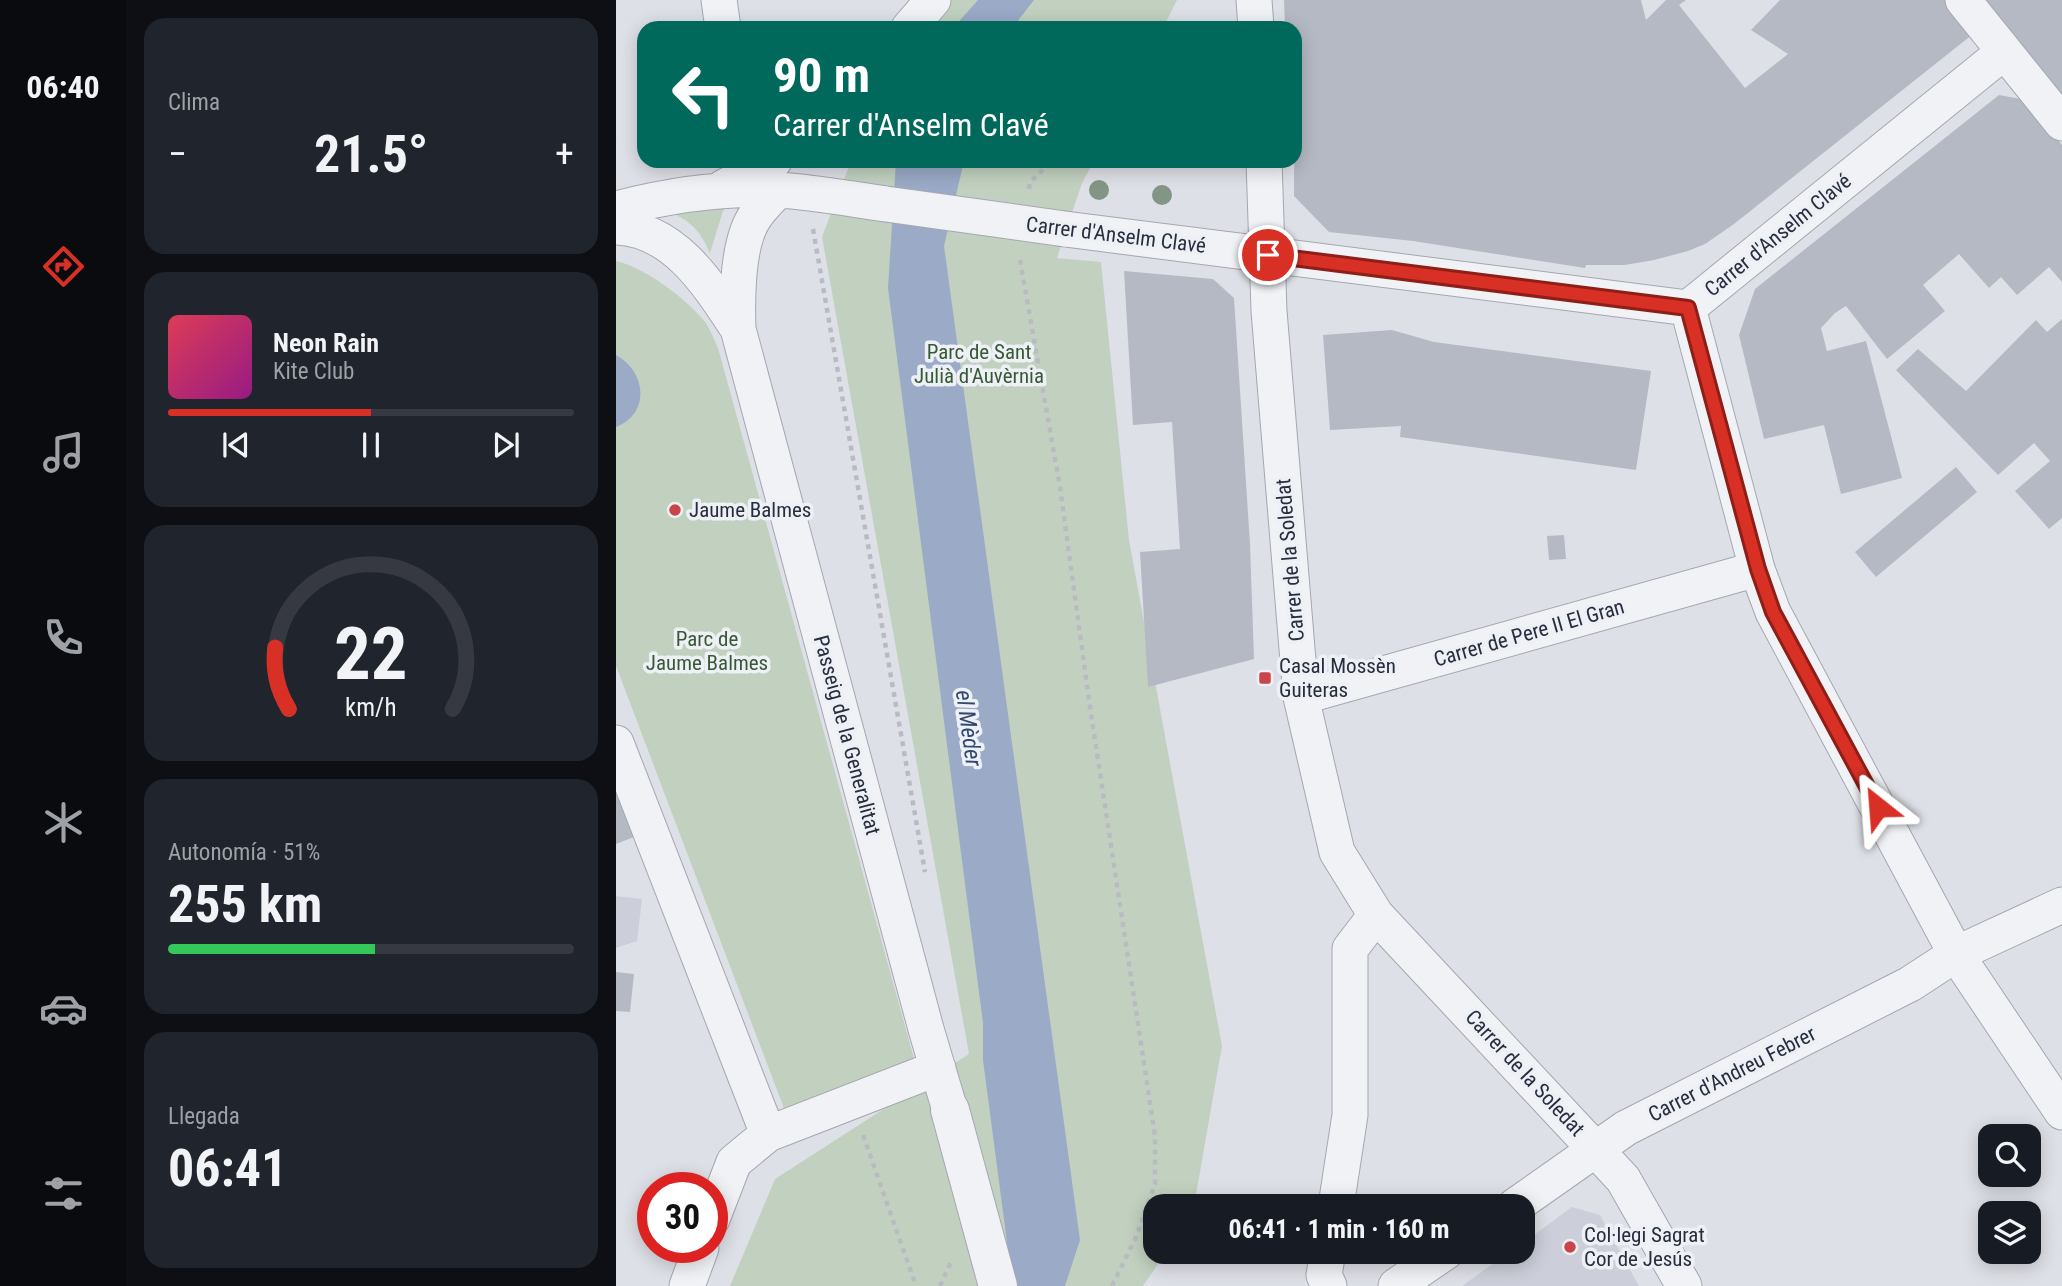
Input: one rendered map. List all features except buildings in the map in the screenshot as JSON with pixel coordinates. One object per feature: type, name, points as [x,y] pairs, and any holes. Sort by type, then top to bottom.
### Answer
[{"type":"street","points":[[719,0],[722,21]]},
{"type":"street","points":[[915,21],[933,0]]},
{"type":"street","points":[[1254,0],[1256,21]]},
{"type":"street","points":[[1964,0],[2062,123]]},
{"type":"street","name":"Carrer d'Anselm Clavé","points":[[777,174],[886,204],[1688,308],[2004,52]]},
{"type":"street","name":"Carrer de la Soledat","points":[[1264,168],[1270,325],[1301,696],[1337,852],[1376,915],[1623,1179],[1684,1286]]},
{"type":"street","points":[[616,209],[662,197],[718,190],[777,174]]},
{"type":"street","name":"Passeig de la Generalitat","points":[[777,174],[754,217],[743,250],[737,285],[738,329],[998,1286]]},
{"type":"street","points":[[616,227],[635,227],[679,251],[713,291],[738,329]]},
{"type":"street","points":[[1688,308],[1758,569],[1773,612],[1956,954],[2062,1112]]},
{"type":"street","name":"Carrer de Pere II El Gran","points":[[1301,696],[1758,569]]},
{"type":"street","points":[[616,743],[768,1134]]},
{"type":"street","name":"Carrer d'Andreu Febrer","points":[[1533,1194],[1626,1128],[1910,984],[1956,954],[2062,905]]},
{"type":"street","points":[[1338,1194],[1350,1115],[1350,949],[1376,915]]},
{"type":"street","points":[[728,1178],[734,1162],[768,1134],[938,1068]]},
{"type":"street","points":[[687,1286],[695,1263]]},
{"type":"street","points":[[1326,1264],[1324,1275],[1329,1286]]},
{"type":"street","points":[[1396,1286],[1428,1264]]},
{"type":"path","points":[[1028,194],[1030,182],[1045,168]]},
{"type":"path","points":[[777,174],[927,883]]},
{"type":"path","points":[[1019,258],[1060,487],[1155,1136],[1154,1184],[1136,1237],[1112,1286]]},
{"type":"path","points":[[851,1101],[916,1286]]},
{"type":"path","points":[[940,1286],[955,1255]]},
{"type":"shaded area","points":[[616,896],[642,899],[637,941],[616,948]]},
{"type":"shaded area","name":"Col·legi Sagrat Cor de Jesús","points":[[1572,1207],[1600,1215],[1639,1286],[1462,1286],[1493,1264],[1535,1264],[1535,1234]]},
{"type":"green space","points":[[943,0],[1177,0],[1166,21],[926,21]]},
{"type":"green space","name":"Parc de Sant Julià d'Auvèrnia","points":[[848,168],[1090,168],[1082,183],[1057,258],[1101,262],[1129,540],[1222,1046],[1196,1194],[1143,1194],[1143,1264],[1158,1264],[1143,1286],[730,1286],[775,1179],[969,1054],[822,237]]},
{"type":"green space","points":[[731,201],[723,211],[710,253],[701,236],[690,224],[659,208]]},
{"type":"green space","name":"Parc de Jaume Balmes","points":[[616,261],[640,270],[677,295],[706,323],[718,348],[915,1062],[785,1111],[616,666]]},
{"type":"water","points":[[978,0],[1034,0],[1018,21],[959,21]]},
{"type":"water","name":"el Mèder","points":[[896,168],[962,168],[944,246],[1080,1240],[1065,1286],[989,1286],[1008,1250],[983,1060],[983,1023],[888,288]]},
{"type":"water","points":[[616,355],[634,371],[640,392],[635,412],[627,421],[616,427]]},
{"type":"place","name":"Jaume Balmes","points":[[675,510]]},
{"type":"place","name":"Casal Mossèn Guiteras","points":[[1265,678]]},
{"type":"place","name":"Col·legi Sagrat Cor de Jesús","points":[[1570,1247]]},
{"type":"route","points":[[1268,255],[1688,308],[1758,569],[1773,612],[1878,807]]}]
